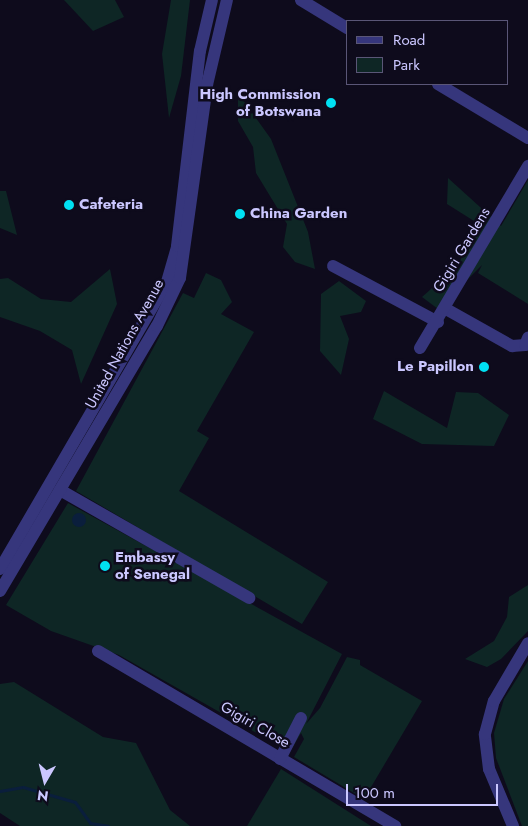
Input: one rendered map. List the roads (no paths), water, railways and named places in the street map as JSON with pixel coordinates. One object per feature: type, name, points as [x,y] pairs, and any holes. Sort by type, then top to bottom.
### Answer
[{"type":"street","name":"United Nations Avenue","points":[[0,590],[5,567],[168,282],[177,246],[200,50],[212,0]]},
{"type":"street","name":"United Nations Avenue","points":[[5,567],[60,490],[157,326],[180,278],[207,85],[226,0]]},
{"type":"street","points":[[301,0],[346,27]]},
{"type":"street","points":[[440,85],[528,138]]},
{"type":"street","name":"Gigiri Gardens","points":[[420,348],[446,309],[528,166]]},
{"type":"street","points":[[333,266],[438,322]]},
{"type":"street","points":[[446,309],[512,346],[525,345],[528,338]]},
{"type":"street","points":[[60,490],[249,598]]},
{"type":"street","points":[[511,826],[489,769],[485,734],[494,701],[528,643]]},
{"type":"street","name":"Gigiri Close","points":[[98,651],[395,826]]},
{"type":"street","points":[[280,758],[301,718]]},
{"type":"water","points":[[76,513],[82,513],[86,520],[82,527],[76,527],[72,523],[72,517]]},
{"type":"waterway","points":[[0,791],[23,787],[75,802],[90,823],[108,826]]},
{"type":"place","name":"High Commission of Botswana","points":[[331,103]]},
{"type":"place","name":"Cafeteria","points":[[69,205]]},
{"type":"place","name":"China Garden","points":[[240,214]]},
{"type":"place","name":"Le Papillon","points":[[484,367]]},
{"type":"place","name":"Embassy of Senegal","points":[[105,566]]}]
